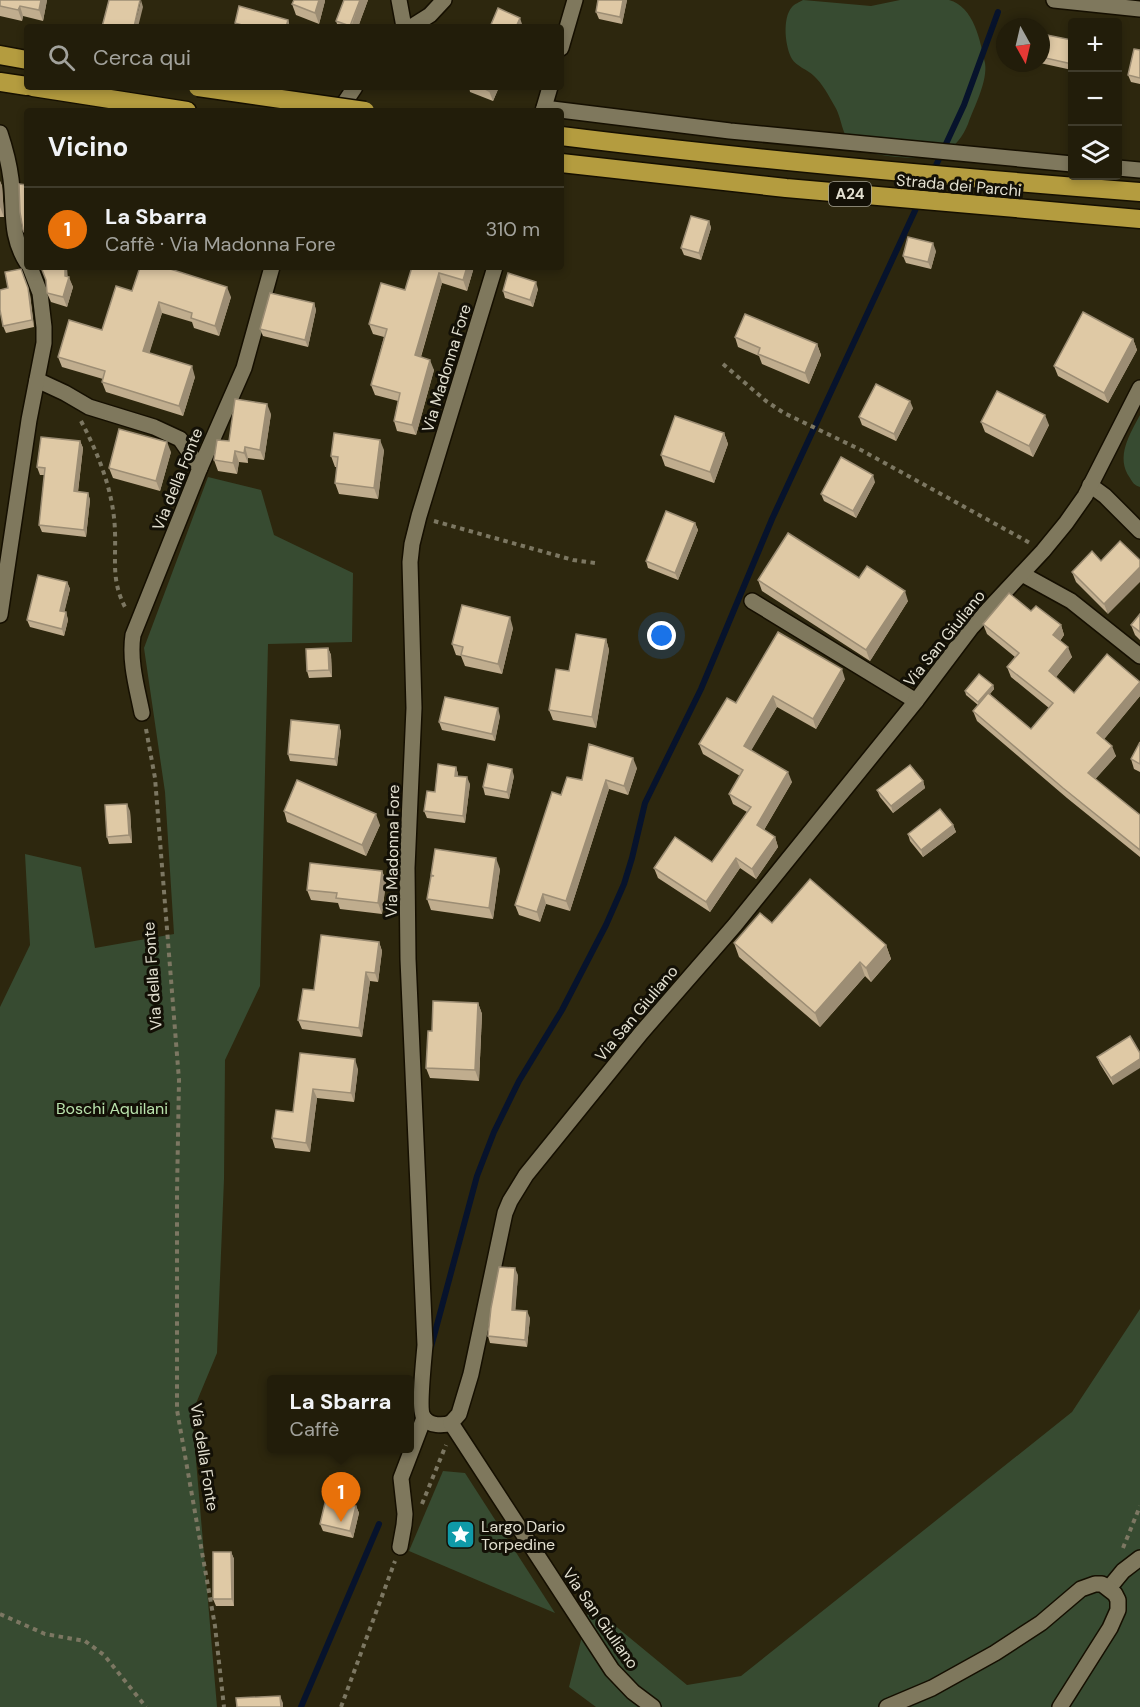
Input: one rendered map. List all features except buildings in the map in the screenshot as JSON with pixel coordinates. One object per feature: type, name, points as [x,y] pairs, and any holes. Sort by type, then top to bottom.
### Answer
[{"type":"highway","points":[[0,55],[24,59]]},
{"type":"highway","points":[[0,82],[24,86]]},
{"type":"highway","points":[[52,90],[168,108]]},
{"type":"highway","points":[[219,90],[344,108]]},
{"type":"highway","name":"Strada dei Parchi","points":[[564,136],[792,163],[1140,192]]},
{"type":"highway","name":"Strada dei Parchi","points":[[564,163],[786,188],[1140,219]]},
{"type":"street","points":[[399,0],[403,24]]},
{"type":"street","points":[[416,24],[430,15],[444,0]]},
{"type":"street","points":[[564,37],[574,0]]},
{"type":"street","points":[[1054,0],[1140,9]]},
{"type":"street","points":[[341,108],[353,90]]},
{"type":"street","points":[[544,108],[549,90]]},
{"type":"street","points":[[564,112],[1068,164]]},
{"type":"street","points":[[0,133],[4,165],[13,193],[15,237],[24,258]]},
{"type":"street","points":[[1122,168],[1140,170]]},
{"type":"street","points":[[0,615],[28,420],[43,351],[44,327],[40,293],[31,270]]},
{"type":"street","name":"Via della Fonte","points":[[142,713],[133,666],[131,645],[133,635],[200,468],[244,368],[271,270]]},
{"type":"street","name":"Via Madonna Fore","points":[[424,1418],[421,1407],[425,1345],[408,959],[407,868],[414,708],[410,561],[418,516],[494,270]]},
{"type":"street","points":[[37,380],[89,407],[154,427],[180,439],[200,468]]},
{"type":"street","name":"Via San Giuliano","points":[[653,1707],[633,1692],[612,1670],[451,1424],[459,1414],[471,1374],[501,1227],[510,1201],[517,1188],[641,1033],[735,925],[972,628],[1073,514],[1140,388]]},
{"type":"street","points":[[1090,485],[1105,496],[1140,531]]},
{"type":"street","points":[[1022,574],[1071,601],[1140,656]]},
{"type":"street","points":[[752,601],[916,701]]},
{"type":"street","points":[[414,1444],[424,1418],[441,1426],[451,1424]]},
{"type":"street","points":[[400,1547],[405,1525],[401,1478],[411,1453]]},
{"type":"street","points":[[1109,1588],[1123,1571],[1140,1558]]},
{"type":"street","points":[[888,1707],[932,1688],[995,1653],[1041,1623],[1081,1589],[1102,1584],[1109,1588],[1118,1600],[1118,1610],[1060,1707]]},
{"type":"path","points":[[723,364],[774,407],[877,459],[1043,550]]},
{"type":"path","points":[[64,393],[92,441],[104,475],[111,499],[115,531],[114,573],[121,601],[136,629]]},
{"type":"path","points":[[418,516],[573,560],[595,563]]},
{"type":"path","name":"Via della Fonte","points":[[142,713],[155,778],[179,1080],[177,1410],[215,1626],[224,1707]]},
{"type":"path","points":[[422,1506],[447,1443],[451,1424]]},
{"type":"path","points":[[341,1707],[400,1547]]},
{"type":"path","points":[[0,1614],[45,1634],[85,1641],[104,1655],[146,1707]]},
{"type":"green space","points":[[803,0],[871,6],[900,0],[949,0],[958,4],[970,17],[978,35],[985,70],[983,86],[968,124],[954,145],[936,155],[913,158],[874,154],[854,146],[846,136],[837,110],[823,86],[799,66],[790,54],[786,40],[787,18],[793,6]]},
{"type":"green space","points":[[1140,415],[1140,487],[1135,485],[1126,470],[1124,454]]},
{"type":"green space","name":"Boschi Aquilani","points":[[208,477],[261,490],[274,535],[353,573],[352,642],[268,644],[260,986],[225,1060],[224,1179],[217,1353],[192,1413],[217,1707],[0,1707],[0,1007],[30,945],[25,854],[81,867],[95,948],[174,934],[165,792],[144,648]]},
{"type":"green space","points":[[1140,1309],[1140,1707],[596,1707],[569,1687],[590,1605],[687,1685],[741,1676],[1072,1412]]},
{"type":"green space","name":"Largo Dario Torpedine","points":[[443,1471],[465,1473],[555,1613],[409,1551]]},
{"type":"waterway","points":[[431,1347],[477,1176],[494,1132],[519,1081],[562,1010],[606,925],[624,884],[645,803],[701,689],[772,519],[964,105],[998,12]]},
{"type":"waterway","points":[[301,1707],[379,1524]]},
{"type":"place","name":"La Sbarra","points":[[341,1522]]},
{"type":"place","name":"Largo Dario Torpedine","points":[[460,1535]]}]
